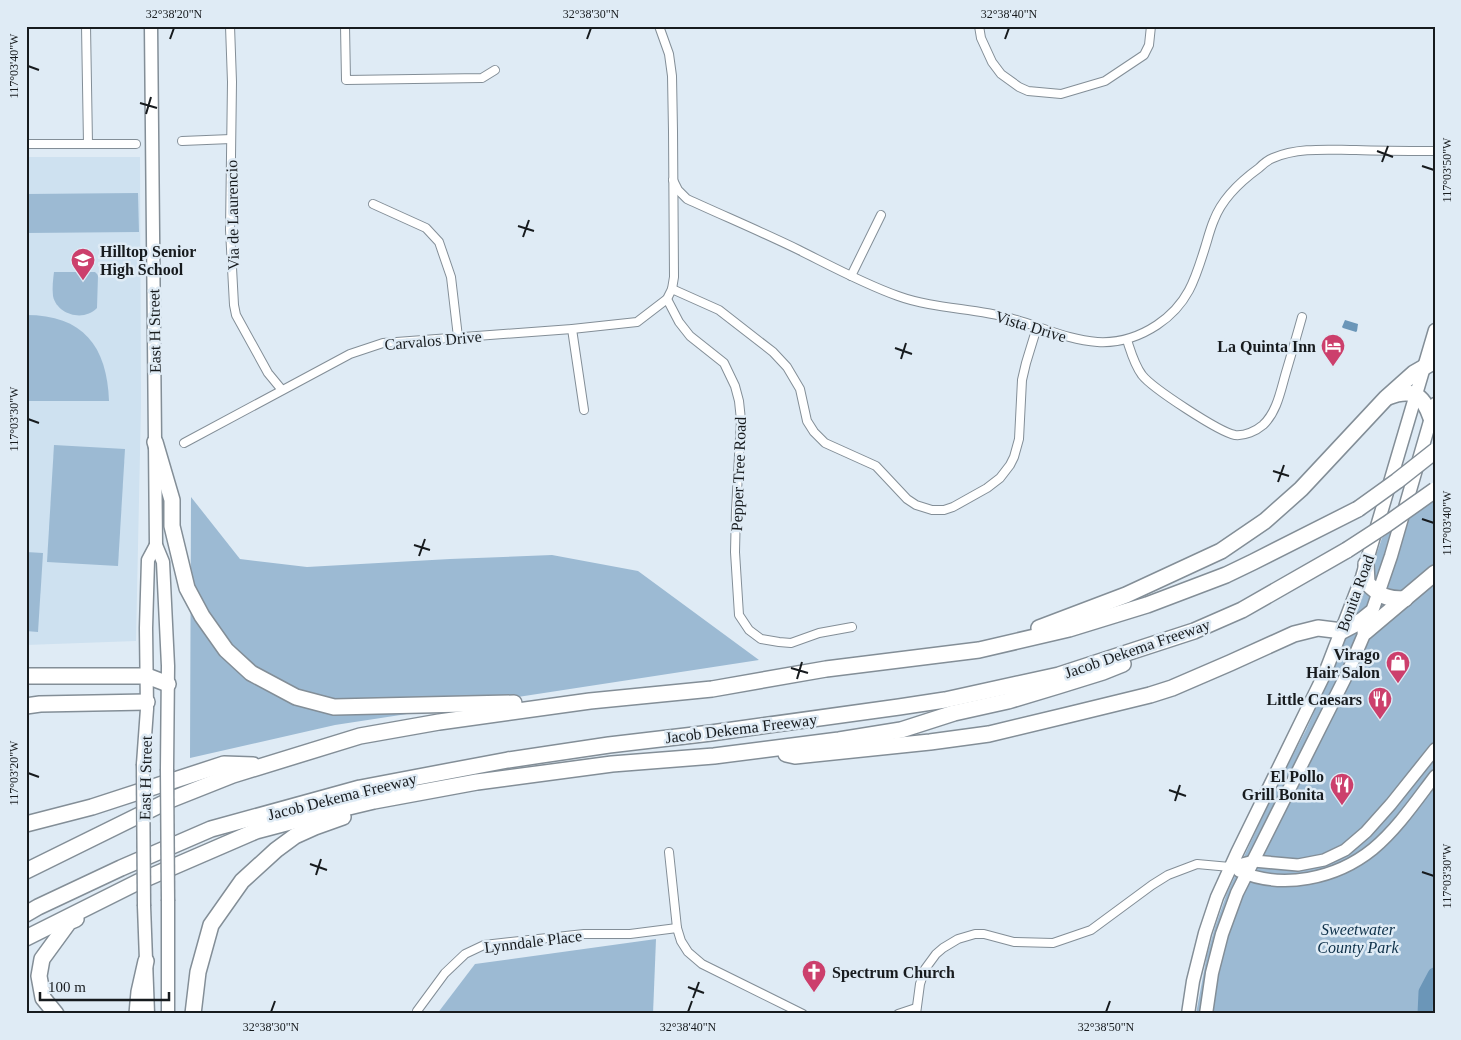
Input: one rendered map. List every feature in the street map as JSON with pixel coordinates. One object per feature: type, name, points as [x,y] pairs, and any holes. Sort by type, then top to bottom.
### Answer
[{"type":"highway","points":[[979,650],[1126,595],[1221,550],[1265,521],[1301,489],[1386,398],[1414,372],[1430,364]]},
{"type":"highway","points":[[1386,398],[1395,394],[1416,395],[1422,398],[1433,411]]},
{"type":"highway","points":[[155,442],[172,500],[172,526],[187,588],[202,616],[226,650],[251,673],[296,697],[334,707],[590,701]]},
{"type":"highway","points":[[26,871],[130,818],[170,800],[232,775],[360,736],[439,722],[590,701],[712,689],[826,670],[979,650],[1069,629],[1147,605],[1240,568],[1358,509],[1435,451]]},
{"type":"highway","name":"Jacob Dekema Freeway","points":[[26,914],[121,868],[211,829],[360,788],[518,758],[899,708],[945,700],[1059,674],[1194,631],[1242,610],[1346,550],[1435,490]]},
{"type":"highway","points":[[1366,564],[1367,583],[1378,594],[1391,599],[1405,599]]},
{"type":"highway","points":[[1365,632],[1435,573]]},
{"type":"highway","points":[[757,751],[795,756],[989,734],[1172,688],[1294,634],[1318,628],[1342,631],[1361,621],[1371,612]]},
{"type":"highway","points":[[26,938],[138,882],[256,831],[328,812],[374,801],[477,782],[612,764],[757,751],[901,730],[954,713],[1008,700],[1103,672],[1171,645],[1194,631]]},
{"type":"highway","points":[[26,676],[147,676],[168,684]]},
{"type":"highway","points":[[26,706],[40,704],[148,702]]},
{"type":"highway","points":[[26,824],[92,807],[224,764],[263,766]]},
{"type":"highway","points":[[193,1014],[198,972],[211,925],[242,881],[276,850],[295,836],[315,827],[434,791]]},
{"type":"highway","points":[[56,1014],[43,998],[39,976],[42,959],[70,922],[138,882]]},
{"type":"highway","points":[[137,1014],[139,992],[146,960]]},
{"type":"main road","name":"East H Street","points":[[151,26],[156,545],[163,562],[168,684],[168,1014]]},
{"type":"main road","name":"Bonita Road","points":[[1188,1014],[1193,980],[1204,933],[1217,897],[1325,674],[1342,631],[1366,564],[1416,395],[1430,364],[1435,330]]},
{"type":"main road","name":"Bonita Road","points":[[1206,1014],[1212,973],[1222,934],[1237,893],[1348,672],[1365,632],[1391,556],[1433,411]]},
{"type":"main road","name":"East H Street","points":[[148,1014],[144,906],[143,764],[148,702],[146,628],[148,560],[156,545]]},
{"type":"main road","points":[[1230,867],[1254,861],[1298,865],[1324,860],[1345,850],[1366,832],[1391,804],[1435,749]]},
{"type":"main road","points":[[1230,867],[1247,874],[1275,881],[1296,880],[1322,875],[1351,864],[1372,850],[1391,832],[1435,776]]},
{"type":"street","points":[[86,26],[88,144]]},
{"type":"street","name":"Via de Laurencio","points":[[230,26],[232,82],[230,230],[234,305],[236,315],[251,343],[268,373],[282,390]]},
{"type":"street","points":[[345,26],[346,80],[482,78],[496,70]]},
{"type":"street","points":[[659,26],[669,54],[672,76],[674,277],[672,289],[667,299]]},
{"type":"street","points":[[980,26],[981,38],[992,62],[1001,74],[1028,91],[1061,94],[1105,81],[1144,55],[1149,45],[1151,26]]},
{"type":"street","points":[[182,141],[231,139]]},
{"type":"street","points":[[26,144],[136,144]]},
{"type":"street","points":[[1302,317],[1277,404],[1261,426],[1245,434],[1232,434],[1218,428],[1143,377],[1137,367],[1127,340],[1156,326],[1177,308],[1196,279],[1214,219],[1227,197],[1247,176],[1272,158],[1290,153],[1315,150],[1435,151]]},
{"type":"street","name":"Vista Drive","points":[[673,180],[678,190],[687,199],[851,276],[909,300],[1010,318],[1075,339],[1092,342],[1127,340]]},
{"type":"street","points":[[373,204],[426,228],[439,242],[451,277],[458,337]]},
{"type":"street","points":[[851,276],[881,214]]},
{"type":"street","points":[[672,289],[719,310],[774,352],[787,366],[800,389],[806,420],[825,443],[876,466],[907,499],[916,505],[932,510],[944,510],[953,507],[987,488],[1000,478],[1010,465],[1019,440],[1022,380],[1037,327]]},
{"type":"street","name":"Carvalos Drive","points":[[184,443],[350,354],[383,343],[572,329],[637,322],[667,299]]},
{"type":"street","name":"Pepper Tree Road","points":[[667,299],[679,322],[690,336],[724,363],[735,386],[739,401],[741,420],[735,552],[739,615],[749,630],[761,638],[779,642],[792,643],[819,634],[852,627]]},
{"type":"street","points":[[572,329],[584,410]]},
{"type":"street","points":[[669,852],[677,928],[684,947],[702,964],[803,1014]]},
{"type":"street","points":[[898,1014],[916,1011],[924,969],[936,954],[958,938],[984,934],[1014,942],[1053,943],[1091,930],[1168,875],[1197,864],[1230,867]]},
{"type":"street","name":"Lynndale Place","points":[[417,1011],[445,973],[464,954],[484,945],[584,934],[630,934],[677,928]]},
{"type":"shaded area","name":"Hilltop Senior High School","points":[[26,157],[140,157],[141,405],[136,641],[26,645]]},
{"type":"shaded area","points":[[1345,320],[1358,324],[1356,332],[1342,327]]},
{"type":"green space","points":[[138,193],[139,232],[26,233],[26,194]]},
{"type":"green space","points":[[54,272],[95,272],[98,275],[97,308],[85,315],[78,315],[65,312],[60,308],[53,296]]},
{"type":"green space","points":[[26,315],[46,316],[63,321],[77,328],[88,337],[97,350],[103,364],[109,401],[26,401]]},
{"type":"green space","points":[[54,445],[125,449],[118,566],[47,562]]},
{"type":"green space","name":"Sweetwater County Park","points":[[1435,495],[1435,1014],[1196,1014],[1207,955],[1227,893],[1276,788],[1306,730],[1337,661],[1382,538],[1411,517]]},
{"type":"green space","points":[[191,497],[240,559],[307,567],[552,555],[638,571],[759,660],[335,725],[190,758]]},
{"type":"green space","points":[[26,552],[43,553],[38,632],[26,631]]},
{"type":"green space","points":[[656,939],[653,1014],[437,1014],[475,964]]},
{"type":"waterway","points":[[1425,1014],[1426,992],[1435,975]]},
{"type":"place","name":"Hilltop Senior High School","points":[[83,281]]},
{"type":"place","name":"La Quinta Inn","points":[[1333,367]]},
{"type":"place","name":"Virago Hair Salon","points":[[1398,684]]},
{"type":"place","name":"Little Caesars","points":[[1380,720]]},
{"type":"place","name":"El Pollo Grill Bonita","points":[[1342,806]]},
{"type":"place","name":"Spectrum Church","points":[[814,993]]}]
